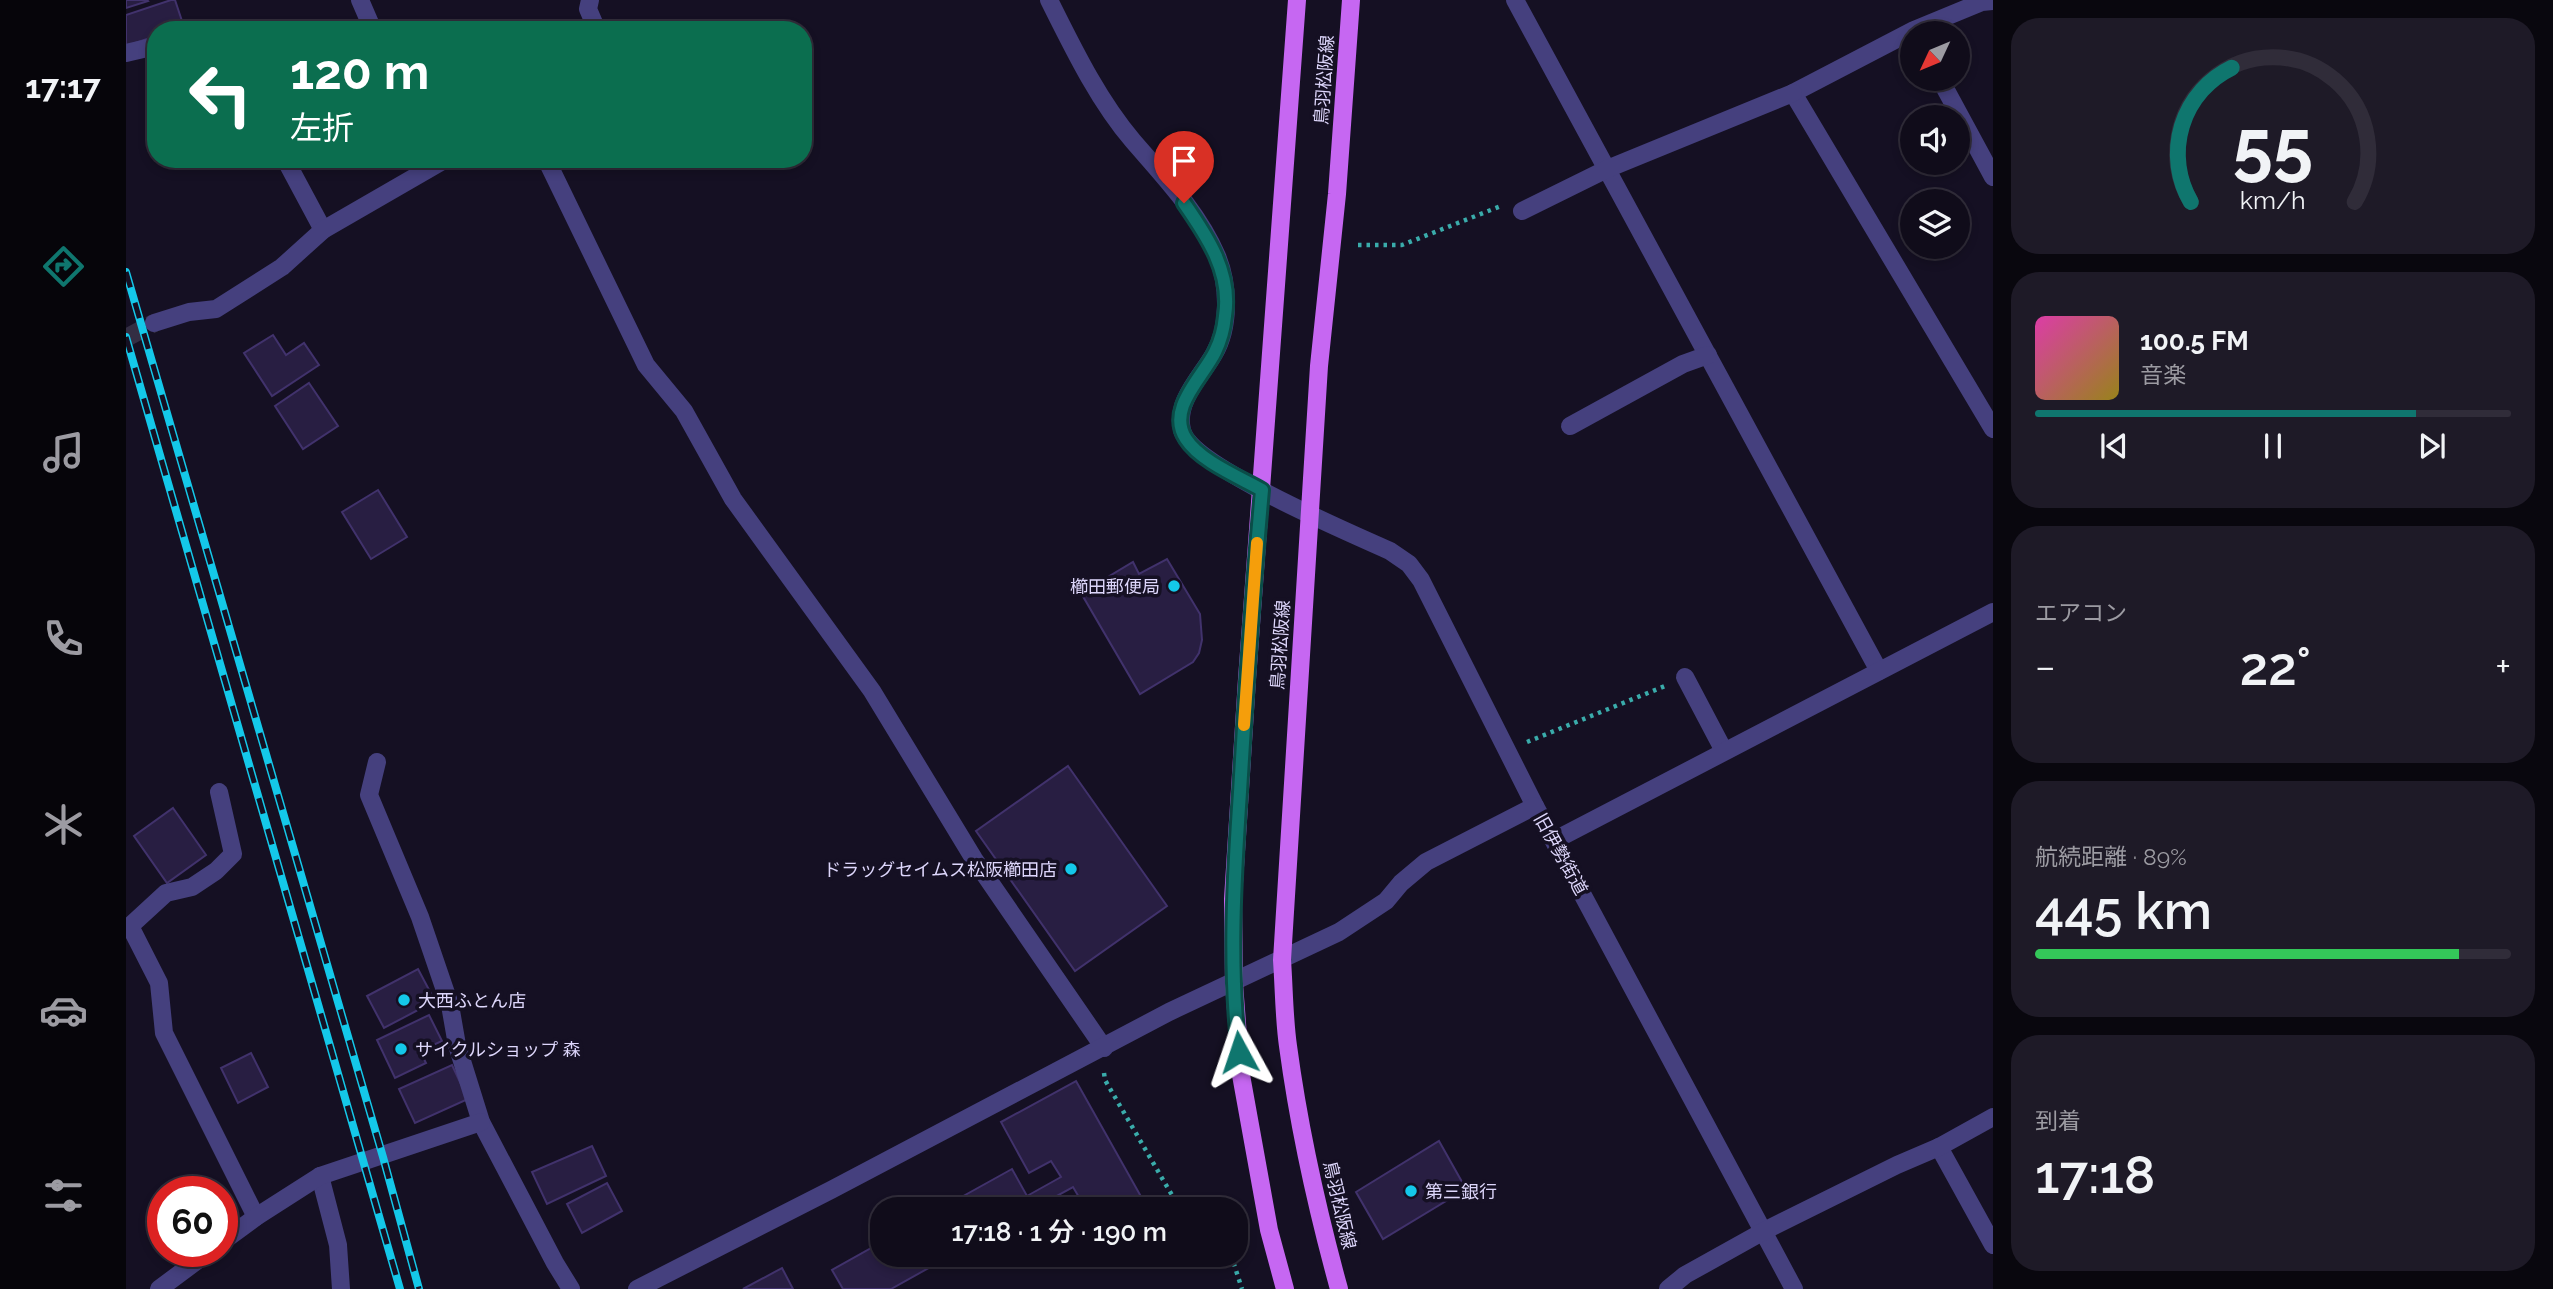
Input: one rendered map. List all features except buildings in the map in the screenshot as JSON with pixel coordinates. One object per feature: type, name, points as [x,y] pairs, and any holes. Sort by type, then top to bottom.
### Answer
[{"type":"main road","name":"鳥羽松阪線","points":[[1285,1289],[1269,1230],[1241,1075],[1234,984],[1233,899],[1297,0]]},
{"type":"main road","name":"鳥羽松阪線","points":[[1339,1289],[1318,1210],[1300,1122],[1287,1043],[1282,960],[1319,366],[1351,0]]},
{"type":"street","points":[[360,0],[369,21]]},
{"type":"street","points":[[590,0],[588,9],[593,21]]},
{"type":"street","name":"旧伊勢街道","points":[[1049,0],[1106,103],[1132,140],[1173,186],[1218,258],[1223,277],[1226,314],[1216,352],[1184,403],[1182,430],[1186,440],[1205,456],[1262,490],[1390,551],[1409,564],[1421,580],[1535,806],[1794,1289]]},
{"type":"street","points":[[1515,0],[1880,671]]},
{"type":"street","points":[[1938,21],[1982,2],[1993,1]]},
{"type":"street","points":[[1522,211],[1607,169],[1793,93],[1900,39]]},
{"type":"street","points":[[126,53],[147,48]]},
{"type":"street","points":[[1946,91],[1993,177]]},
{"type":"street","points":[[1793,93],[1993,429]]},
{"type":"street","points":[[290,168],[323,230]]},
{"type":"street","points":[[154,323],[189,312],[216,309],[282,267],[323,230],[430,168]]},
{"type":"street","points":[[550,168],[646,365],[684,411],[733,499],[872,691],[974,859],[1104,1048]]},
{"type":"street","points":[[1570,426],[1683,364],[1708,355]]},
{"type":"street","points":[[1555,840],[1993,612]]},
{"type":"street","points":[[1685,677],[1724,751]]},
{"type":"street","points":[[377,762],[369,795],[420,916],[450,1004],[457,1045],[481,1122],[555,1264],[572,1289]]},
{"type":"street","points":[[219,792],[233,854],[216,871],[192,887],[166,893],[130,926],[159,984],[164,1033],[256,1217]]},
{"type":"street","points":[[637,1289],[1169,1012],[1234,984],[1339,932],[1386,901],[1401,883],[1426,862],[1535,806]]},
{"type":"street","points":[[1668,1289],[1685,1275],[1764,1231],[1897,1164],[1939,1147],[1993,1117]]},
{"type":"street","points":[[238,1230],[320,1176],[481,1122]]},
{"type":"street","points":[[1939,1147],[1993,1245]]},
{"type":"street","points":[[320,1176],[338,1245],[341,1289]]},
{"type":"street","points":[[159,1289],[189,1267]]},
{"type":"path","points":[[1358,245],[1402,245],[1513,202],[1522,211]]},
{"type":"path","points":[[1507,751],[1685,677]]},
{"type":"path","points":[[1104,1048],[1102,1061],[1105,1080],[1173,1197]]},
{"type":"path","points":[[1235,1267],[1242,1289]]},
{"type":"tunnel","points":[[126,338],[154,323]]},
{"type":"railway","points":[[126,272],[419,1289]]},
{"type":"railway","points":[[126,337],[400,1289]]},
{"type":"slow traffic","points":[[1244,725],[1257,543]]},
{"type":"place","name":"櫛田郵便局","points":[[1174,586]]},
{"type":"place","name":"ドラッグセイムス松阪櫛田店","points":[[1071,869]]},
{"type":"place","name":"大西ふとん店","points":[[404,1000]]},
{"type":"place","name":"サイクルショップ 森","points":[[401,1049]]},
{"type":"place","name":"第三銀行","points":[[1411,1191]]},
{"type":"route","points":[[1184,203],[1218,258],[1223,277],[1226,314],[1216,352],[1184,403],[1182,430],[1186,440],[1194,448],[1262,490],[1233,899],[1234,984],[1239,1052]]}]
